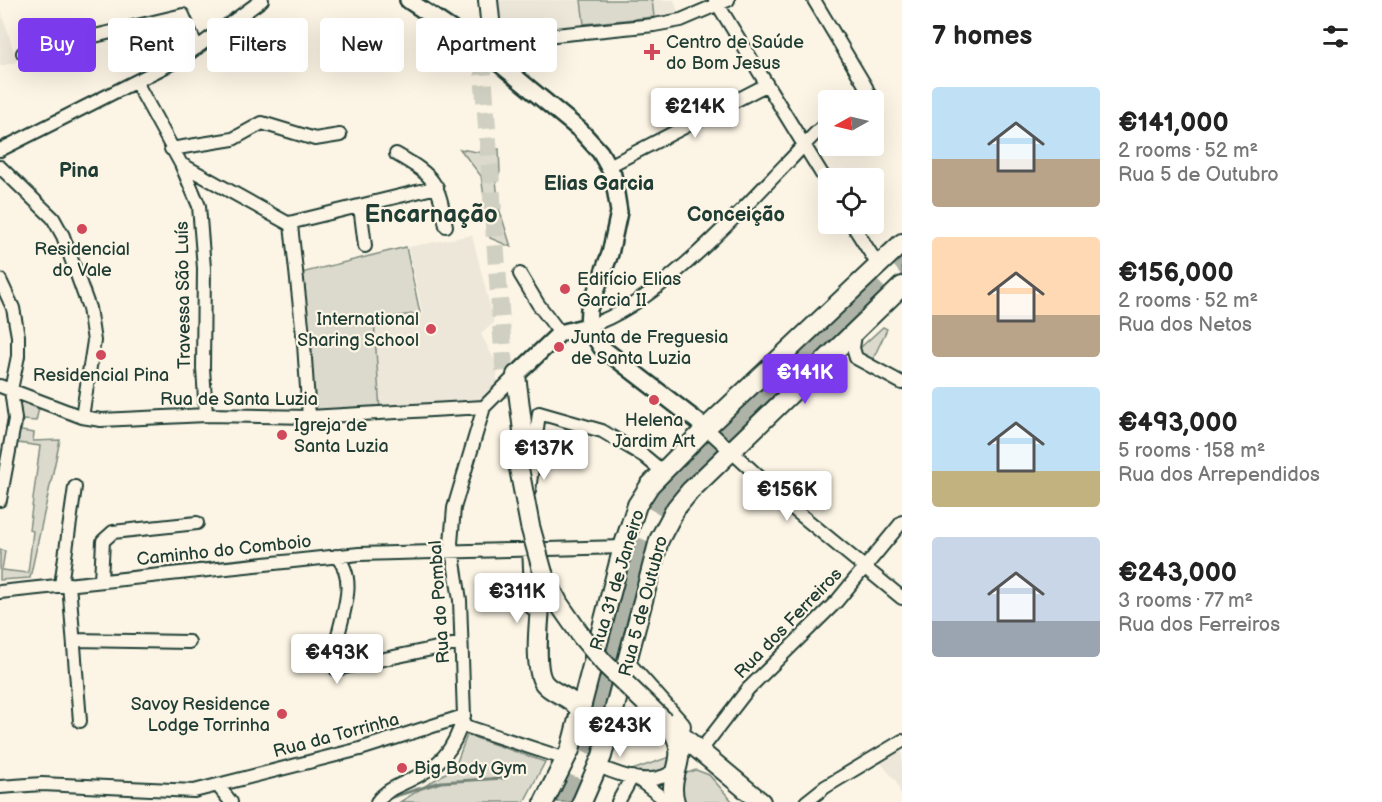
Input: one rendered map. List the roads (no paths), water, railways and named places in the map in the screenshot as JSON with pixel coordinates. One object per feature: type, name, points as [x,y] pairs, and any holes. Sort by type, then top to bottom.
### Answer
[{"type":"main road","points":[[477,0],[478,18]]},
{"type":"main road","points":[[484,18],[488,0]]},
{"type":"main road","name":"Rua 31 de Janeiro","points":[[544,802],[567,761],[623,547],[637,505],[662,471],[880,267],[902,243]]},
{"type":"main road","points":[[880,267],[899,288]]},
{"type":"main road","name":"Rua 5 de Outubro","points":[[582,802],[626,664],[662,533],[690,491],[855,334],[899,288]]},
{"type":"main road","points":[[516,375],[524,440],[518,463]]},
{"type":"main road","points":[[507,406],[530,526],[543,573],[559,604],[604,663],[666,723],[729,773],[761,802]]},
{"type":"main road","points":[[631,522],[662,533]]},
{"type":"main road","points":[[543,573],[539,655],[543,682],[575,704],[580,712]]},
{"type":"main road","points":[[626,664],[701,750]]},
{"type":"main road","points":[[666,723],[681,753],[672,790],[675,802]]},
{"type":"main road","points":[[567,761],[592,770]]},
{"type":"main road","points":[[677,769],[696,764],[729,773]]},
{"type":"street","points":[[0,150],[136,82],[197,48],[262,0]]},
{"type":"street","points":[[408,0],[441,18]]},
{"type":"street","points":[[814,0],[865,90]]},
{"type":"street","points":[[557,33],[662,24],[721,2],[766,85],[818,168]]},
{"type":"street","points":[[96,36],[183,15],[197,48]]},
{"type":"street","points":[[507,72],[595,144],[609,166],[616,186],[619,212],[610,254],[590,309],[588,326],[601,347],[706,428],[796,511],[902,598]]},
{"type":"street","name":"Travessa São Luís","points":[[136,82],[181,164],[199,206],[204,268],[203,368],[206,415]]},
{"type":"street","points":[[609,166],[766,85]]},
{"type":"street","points":[[171,149],[233,139],[262,123],[315,139],[340,135]]},
{"type":"street","points":[[484,407],[560,333],[588,326],[609,317],[658,287],[729,223],[818,132]]},
{"type":"street","points":[[396,154],[423,169],[437,187],[446,226]]},
{"type":"street","points":[[181,164],[290,223],[293,229],[309,417]]},
{"type":"street","points":[[0,167],[53,218],[63,236],[89,308],[94,341],[82,417]]},
{"type":"street","points":[[290,223],[437,187]]},
{"type":"street","points":[[360,206],[365,246]]},
{"type":"street","points":[[859,234],[880,267]]},
{"type":"street","points":[[520,274],[538,304],[560,333]]},
{"type":"street","points":[[0,280],[13,308],[18,336],[18,356],[5,388],[15,419],[0,500]]},
{"type":"street","points":[[855,334],[853,348],[856,358],[902,383]]},
{"type":"street","name":"Rua de Santa Luzia","points":[[5,388],[82,417],[101,420],[206,415],[309,417],[484,407]]},
{"type":"street","name":"Rua do Pombal","points":[[463,721],[460,600],[452,550],[454,508],[484,407]]},
{"type":"street","points":[[543,682],[535,676],[533,669],[529,548],[530,474],[538,413],[602,431],[644,456],[662,471]]},
{"type":"street","points":[[75,487],[65,585],[75,640],[80,721]]},
{"type":"street","name":"Rua dos Ferreiros","points":[[701,750],[748,689],[811,629],[902,522]]},
{"type":"street","points":[[101,580],[103,541],[113,532],[197,524]]},
{"type":"street","name":"Caminho do Comboio","points":[[0,592],[336,556],[452,550],[623,547]]},
{"type":"street","points":[[336,556],[342,562],[348,585],[336,669],[462,643]]},
{"type":"street","points":[[75,640],[189,642]]},
{"type":"street","points":[[377,802],[384,792],[417,777],[447,757],[463,721],[567,761]]},
{"type":"street","name":"Rua da Torrinha","points":[[0,787],[42,784],[195,791],[463,721]]},
{"type":"street","points":[[806,802],[825,787],[902,741]]},
{"type":"street","points":[[592,770],[657,780],[677,769]]},
{"type":"street","points":[[618,802],[636,778]]},
{"type":"street","points":[[636,778],[668,802]]},
{"type":"street","points":[[215,787],[231,802]]},
{"type":"waterway","points":[[386,802],[389,798],[441,782],[504,778]]},
{"type":"tunnel","points":[[483,72],[507,406]]},
{"type":"place","name":"Centro de Saúde do Bom Jesus","points":[[652,52]]},
{"type":"place","name":"Residencial do Vale","points":[[82,229]]},
{"type":"place","name":"Edifício Elias Garcia II","points":[[565,289]]},
{"type":"place","name":"International Sharing School","points":[[431,329]]},
{"type":"place","name":"Junta de Freguesia de Santa Luzia","points":[[559,347]]},
{"type":"place","name":"Residencial Pina","points":[[101,355]]},
{"type":"place","name":"Helena Jardim Art","points":[[654,400]]},
{"type":"place","name":"Igreja de Santa Luzia","points":[[282,435]]},
{"type":"place","name":"Savoy Residence Lodge Torrinha","points":[[282,714]]},
{"type":"place","name":"Big Body Gym","points":[[402,768]]},
{"type":"district","name":"Pina","points":[[79,170]]},
{"type":"district","name":"Elias Garcia","points":[[599,183]]},
{"type":"district","name":"Encarnação","points":[[431,214]]},
{"type":"district","name":"Conceição","points":[[736,214]]}]
